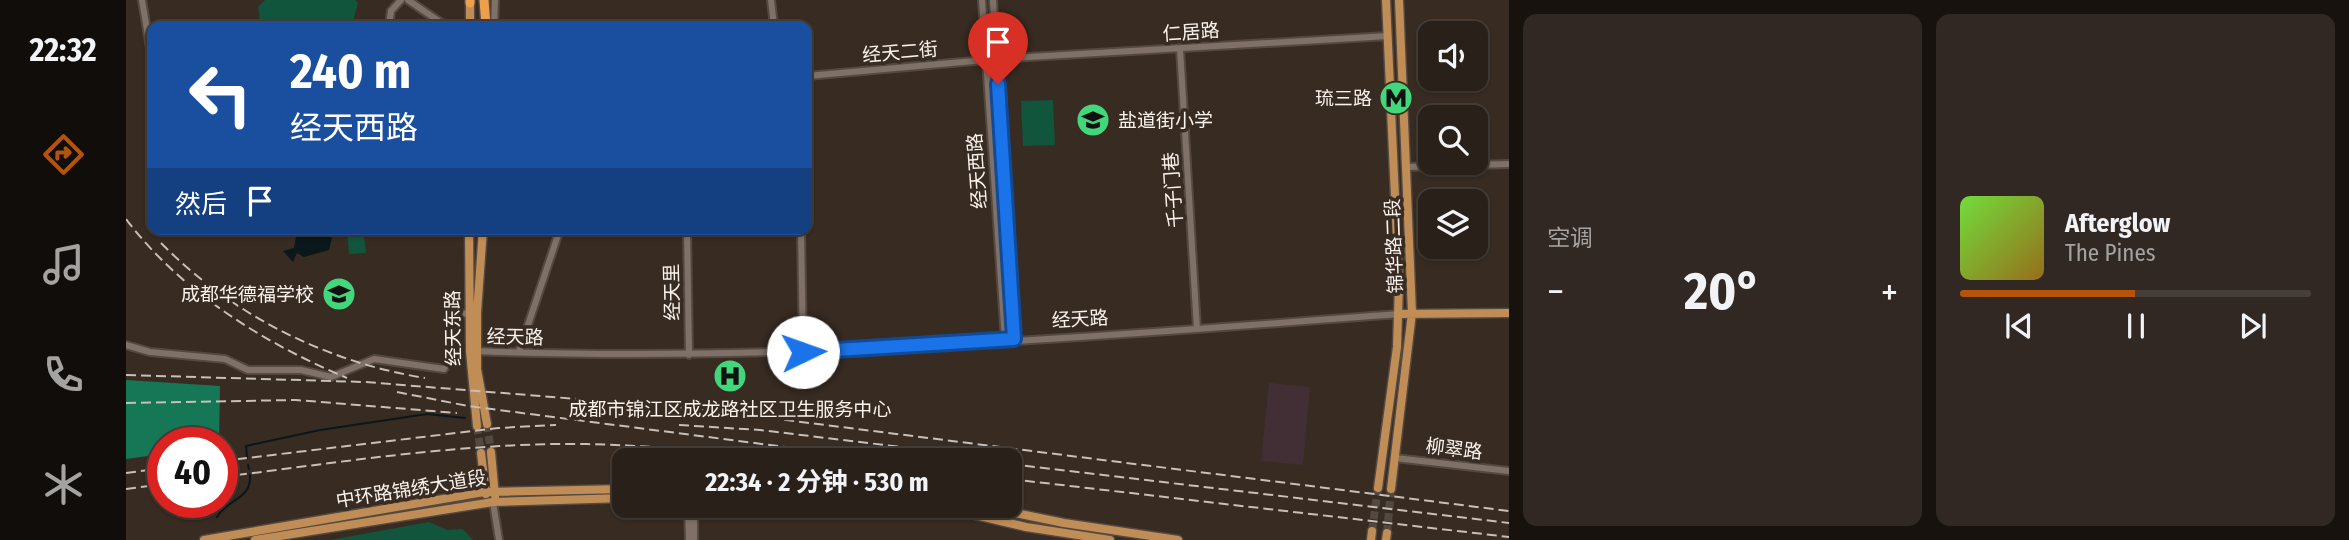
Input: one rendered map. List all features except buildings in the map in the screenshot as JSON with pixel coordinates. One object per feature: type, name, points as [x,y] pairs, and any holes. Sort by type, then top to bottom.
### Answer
[{"type":"highway","points":[[486,0],[487,21]]},
{"type":"main road","name":"锦华路二段","points":[[1378,488],[1399,314],[1386,0]]},
{"type":"main road","name":"锦华路二段","points":[[1391,489],[1412,313],[1399,0]]},
{"type":"main road","points":[[469,1],[470,21]]},
{"type":"main road","name":"经天东路","points":[[469,235],[469,312],[482,425]]},
{"type":"main road","name":"经天东路","points":[[473,351],[483,235]]},
{"type":"main road","points":[[1399,314],[1509,313]]},
{"type":"main road","points":[[481,453],[484,492],[493,502],[497,492],[491,452]]},
{"type":"main road","name":"中环路锦绣大道段","points":[[204,540],[484,492],[612,489]]},
{"type":"main road","name":"中环路锦绣大道段","points":[[255,540],[493,502],[612,498]]},
{"type":"main road","points":[[1022,514],[1178,540]]},
{"type":"main road","points":[[986,518],[1064,537],[1110,540]]},
{"type":"street","points":[[142,0],[147,30]]},
{"type":"street","points":[[390,21],[391,10],[401,0]]},
{"type":"street","points":[[408,0],[439,21]]},
{"type":"street","points":[[494,21],[495,0]]},
{"type":"street","points":[[771,0],[773,21]]},
{"type":"street","name":"经天西路","points":[[982,0],[1005,340]]},
{"type":"street","name":"经天西路","points":[[993,0],[1014,339]]},
{"type":"street","name":"仁居路","points":[[996,59],[1388,36]]},
{"type":"street","name":"千子门巷","points":[[1180,49],[1197,329]]},
{"type":"street","name":"经天二街","points":[[812,76],[996,59]]},
{"type":"street","points":[[1406,167],[1509,164]]},
{"type":"street","points":[[519,352],[558,235]]},
{"type":"street","name":"经天里","points":[[687,235],[689,355]]},
{"type":"street","points":[[801,235],[803,352]]},
{"type":"street","points":[[126,345],[150,352],[225,359],[248,370],[301,370],[331,377],[374,359],[444,369],[455,349],[454,317],[469,312]]},
{"type":"street","name":"经天路","points":[[473,351],[689,355],[803,352],[1197,329],[1399,314]]},
{"type":"street","name":"柳翠路","points":[[1395,458],[1509,471]]},
{"type":"street","points":[[493,502],[499,540]]},
{"type":"street","points":[[688,518],[689,540]]},
{"type":"street","points":[[694,518],[694,540]]},
{"type":"shaded area","points":[[296,235],[329,235],[332,238],[329,250],[304,257],[297,253],[293,262],[283,251],[294,248]]},
{"type":"shaded area","points":[[1269,383],[1310,387],[1303,465],[1261,461]]},
{"type":"green space","points":[[265,0],[355,0],[358,3],[353,21],[260,21],[258,7]]},
{"type":"green space","points":[[1053,100],[1055,145],[1023,146],[1021,101]]},
{"type":"green space","points":[[347,235],[364,235],[366,253],[349,254]]},
{"type":"green space","points":[[126,380],[220,386],[219,427],[147,427],[147,456],[126,459]]},
{"type":"green space","points":[[429,522],[447,530],[463,529],[473,540],[330,540]]},
{"type":"waterway","points":[[247,458],[246,446],[320,430],[427,414],[465,418]]},
{"type":"waterway","points":[[248,465],[249,469]]},
{"type":"waterway","points":[[238,498],[247,490],[250,475]]},
{"type":"tunnel","points":[[487,424],[491,452]]},
{"type":"tunnel","points":[[477,426],[481,453]]},
{"type":"tunnel","points":[[1372,531],[1378,488]]},
{"type":"tunnel","points":[[1387,533],[1391,489]]},
{"type":"railway","points":[[126,219],[172,270],[226,313],[285,349],[347,378]]},
{"type":"railway","points":[[161,243],[218,292],[283,332],[352,360],[425,378]]},
{"type":"railway","points":[[126,375],[365,382],[690,408],[1509,511]]},
{"type":"railway","points":[[397,392],[468,406],[793,448]]},
{"type":"railway","points":[[126,403],[296,400],[457,413]]},
{"type":"railway","points":[[238,459],[498,428],[556,425]]},
{"type":"railway","points":[[679,425],[760,430],[909,448]]},
{"type":"railway","points":[[238,475],[512,445],[671,448]]},
{"type":"railway","points":[[1022,465],[1509,523]]},
{"type":"railway","points":[[126,473],[147,470]]},
{"type":"railway","points":[[1022,480],[1509,537]]},
{"type":"railway","points":[[126,489],[147,486]]},
{"type":"place","name":"琉三路","points":[[1396,98]]},
{"type":"place","name":"盐道街小学","points":[[1093,120]]},
{"type":"place","name":"成都华德福学校","points":[[339,294]]},
{"type":"place","name":"成都市锦江区成龙路社区卫生服务中心","points":[[730,376]]},
{"type":"route","points":[[803,352],[908,348],[1014,339],[998,84]]}]
